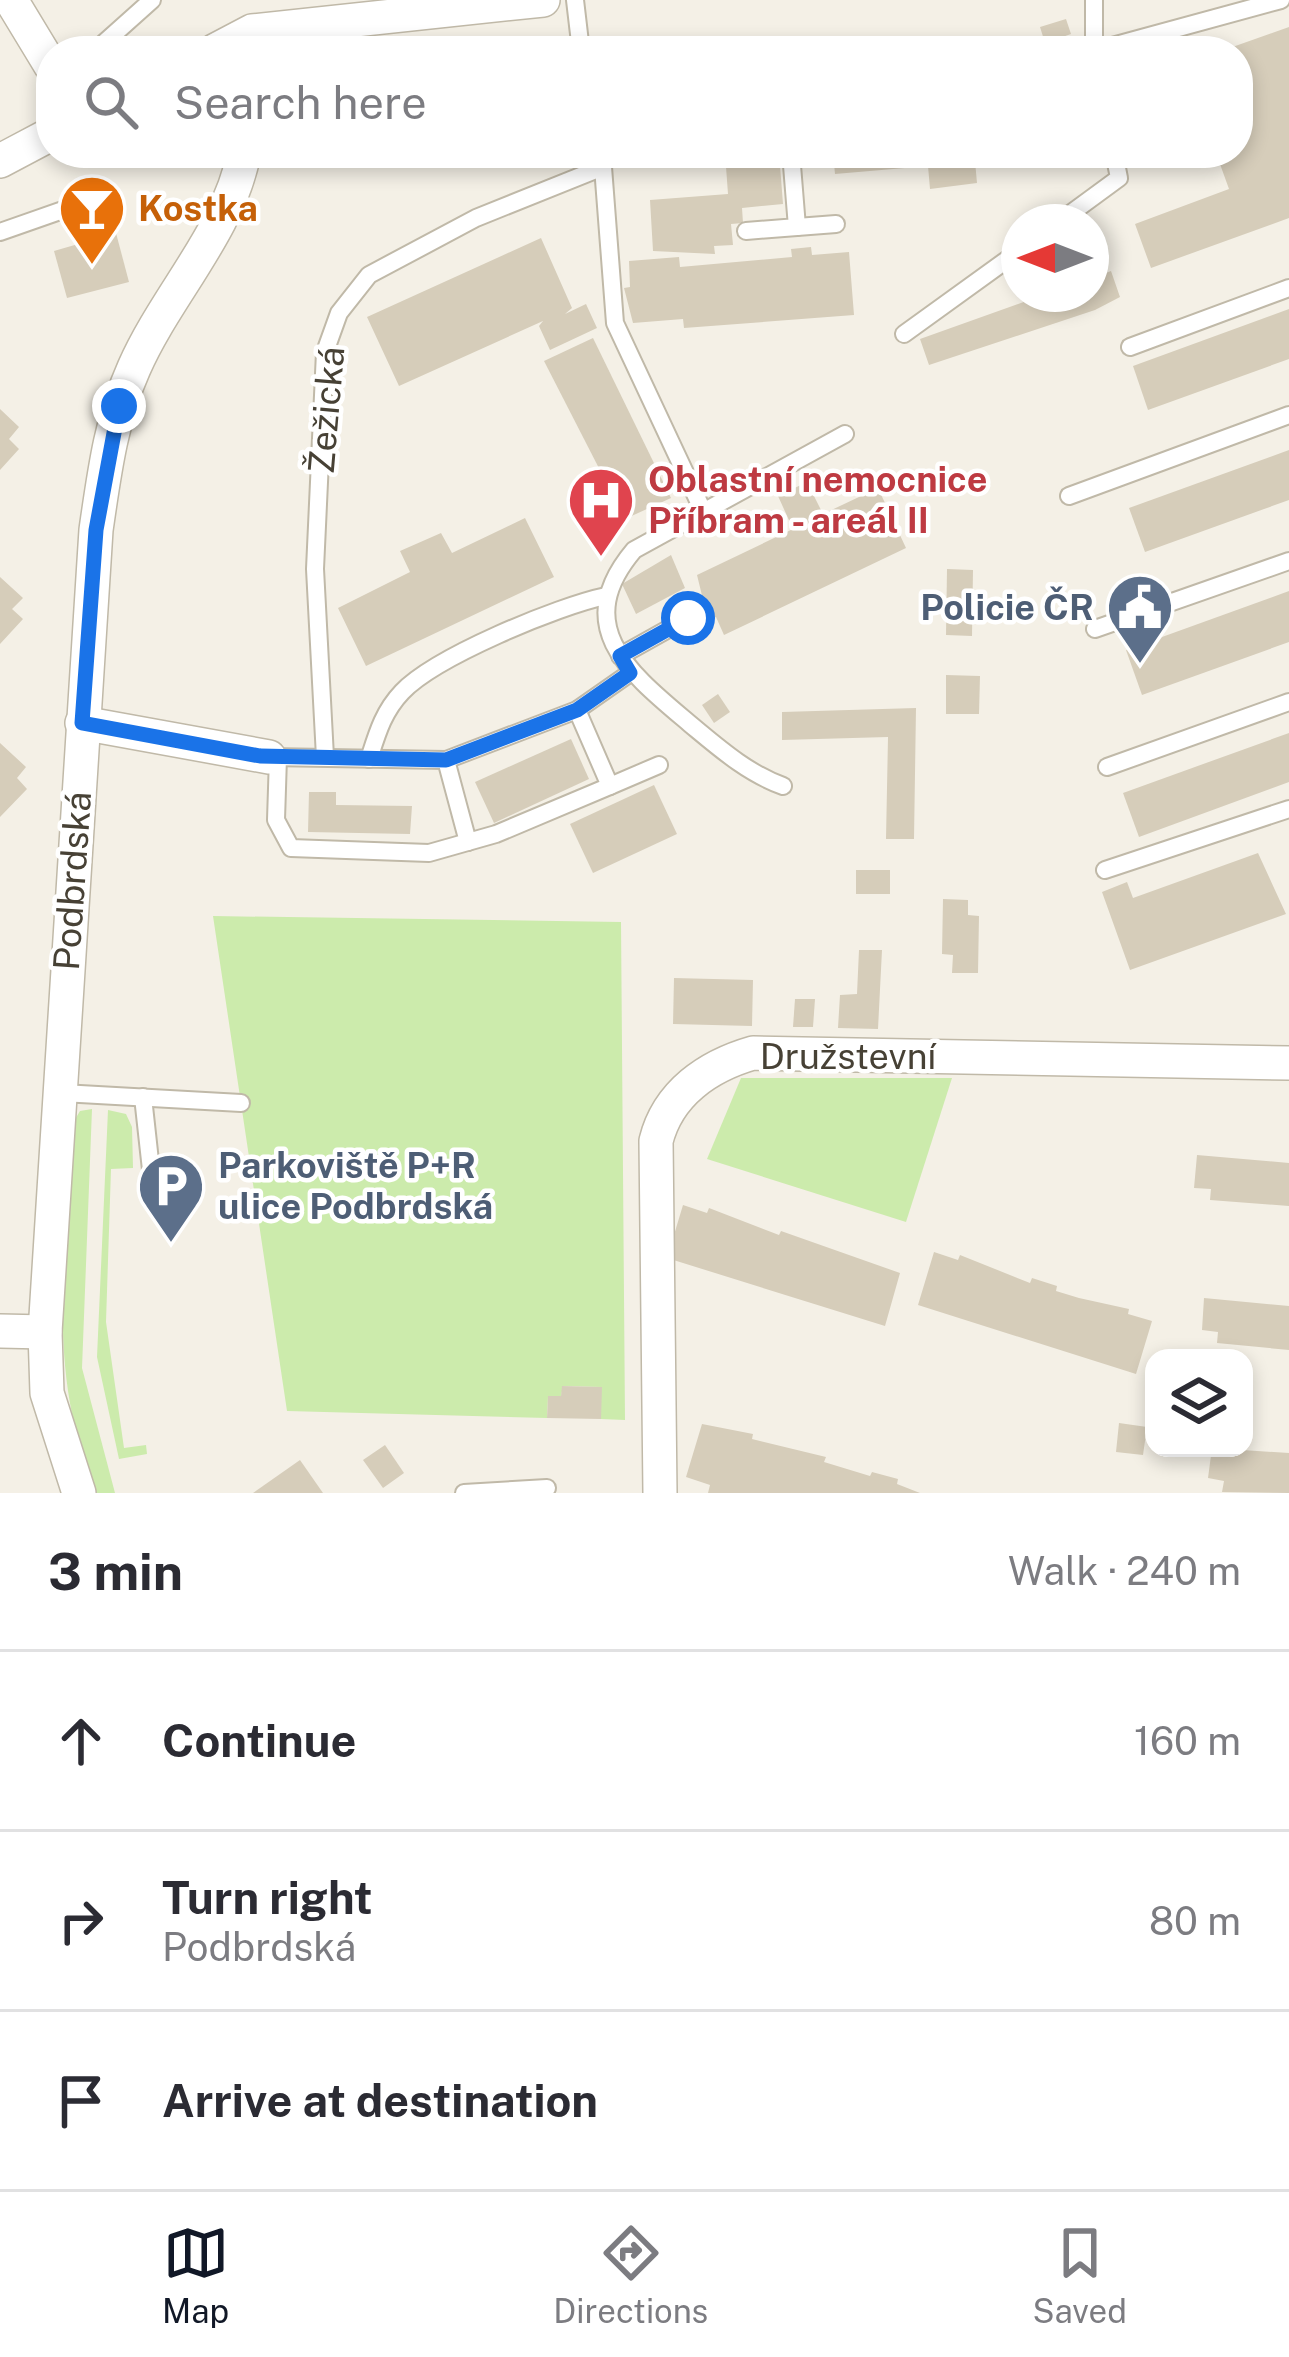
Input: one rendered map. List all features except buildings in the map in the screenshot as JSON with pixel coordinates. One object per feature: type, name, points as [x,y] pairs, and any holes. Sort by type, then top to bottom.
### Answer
[{"type":"street","points":[[11,0],[36,41]]},
{"type":"street","points":[[252,27],[543,0]]},
{"type":"street","points":[[0,161],[36,142]]},
{"type":"street","name":"Podbrdská","points":[[79,1493],[47,1393],[45,1332],[96,530],[119,406],[135,364],[222,214],[237,168]]},
{"type":"street","points":[[82,723],[273,757]]},
{"type":"street","name":"Družstevní","points":[[659,1493],[656,1141],[671,1106],[710,1070],[753,1053],[1289,1063]]},
{"type":"street","points":[[0,1331],[45,1332]]},
{"type":"lane","points":[[112,36],[152,0]]},
{"type":"lane","points":[[575,0],[579,36]]},
{"type":"lane","points":[[1094,0],[1094,36]]},
{"type":"lane","points":[[1149,36],[1281,0]]},
{"type":"lane","name":"Žežická","points":[[326,757],[315,569],[326,352],[339,313],[369,275],[476,218],[587,168]]},
{"type":"lane","points":[[605,168],[615,323],[703,511]]},
{"type":"lane","points":[[792,168],[797,227]]},
{"type":"lane","points":[[1084,204],[1120,178],[1118,168]]},
{"type":"lane","points":[[0,232],[100,197]]},
{"type":"lane","points":[[746,231],[836,224]]},
{"type":"lane","points":[[904,334],[1001,264]]},
{"type":"lane","points":[[1130,347],[1289,288]]},
{"type":"lane","points":[[1069,496],[1289,415]]},
{"type":"lane","points":[[783,786],[723,752],[625,664],[607,625],[606,596],[615,572],[634,550],[845,434]]},
{"type":"lane","points":[[1095,629],[1289,561]]},
{"type":"lane","points":[[369,759],[382,719],[423,674],[572,603],[606,596]]},
{"type":"lane","points":[[659,765],[468,842],[429,853],[291,848],[276,820],[273,757],[446,760],[577,710],[625,664],[688,618]]},
{"type":"lane","points":[[1107,767],[1289,702]]},
{"type":"lane","points":[[577,710],[610,786]]},
{"type":"lane","points":[[446,760],[468,842]]},
{"type":"lane","points":[[1106,870],[1289,808]]},
{"type":"lane","points":[[62,1093],[241,1103]]},
{"type":"lane","points":[[143,1097],[151,1170]]},
{"type":"lane","points":[[464,1493],[547,1488]]},
{"type":"green space","points":[[213,916],[621,922],[625,1420],[601,1419],[601,1387],[563,1386],[561,1396],[548,1397],[547,1418],[287,1411]]},
{"type":"green space","points":[[741,1078],[952,1078],[906,1222],[707,1159]]},
{"type":"green space","points":[[92,1109],[82,1368],[115,1493],[97,1493],[80,1448],[64,1356],[64,1263],[74,1121],[80,1111]]},
{"type":"green space","points":[[108,1110],[126,1114],[132,1127],[133,1168],[111,1169],[106,1322],[124,1448],[146,1445],[147,1454],[119,1459],[97,1357]]},
{"type":"place","name":"Kostka","points":[[92,267]]},
{"type":"place","name":"Oblastní nemocnice Příbram - areál II","points":[[601,559]]},
{"type":"place","name":"Policie ČR","points":[[1140,666]]},
{"type":"place","name":"Parkoviště P+R ulice Podbrdská","points":[[171,1245]]},
{"type":"route","points":[[119,406],[96,530],[82,723],[260,756],[446,760],[577,710],[630,673],[620,656],[688,618]]}]
